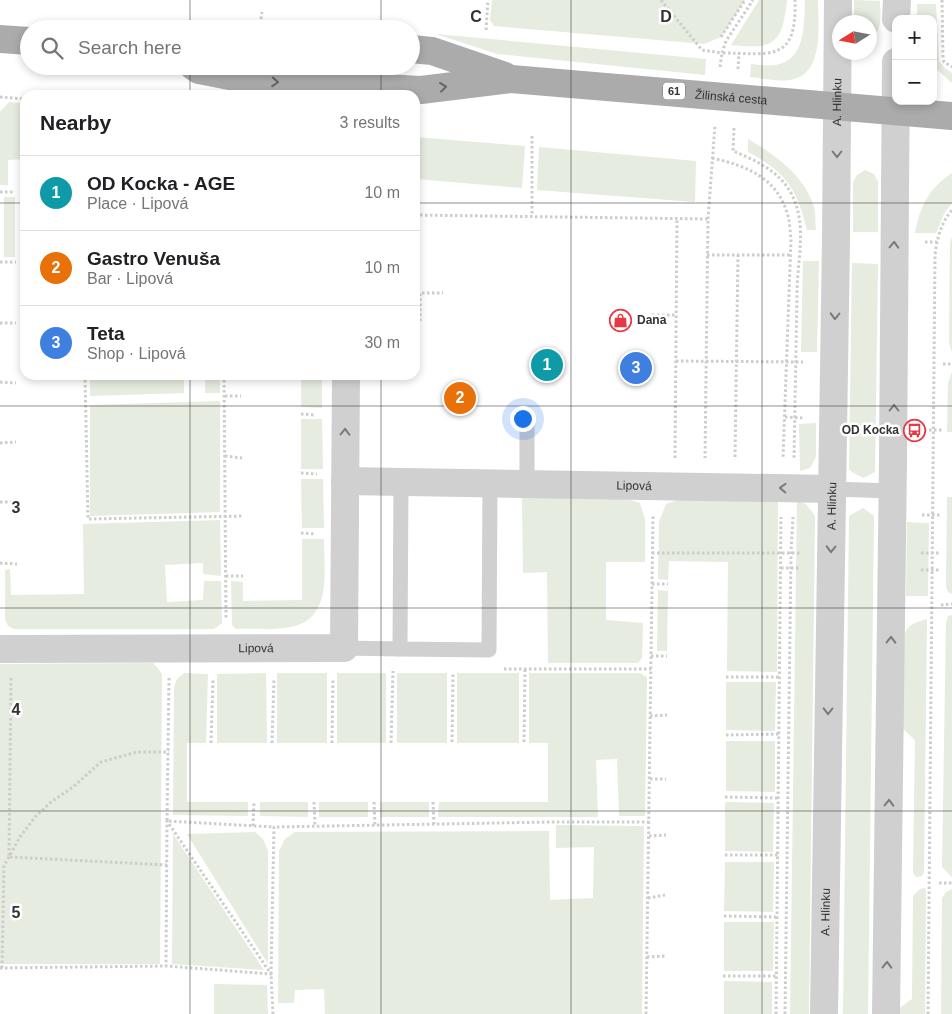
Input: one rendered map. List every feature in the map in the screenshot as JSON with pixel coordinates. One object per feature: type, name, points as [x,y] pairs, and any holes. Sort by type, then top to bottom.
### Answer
[{"type":"main road","points":[[0,39],[20,41]]},
{"type":"main road","name":"Žilinská cesta","points":[[420,50],[432,51],[511,78]]},
{"type":"main road","name":"Žilinská cesta","points":[[227,75],[255,80],[354,90]]},
{"type":"main road","name":"Žilinská cesta","points":[[420,90],[511,78],[952,116]]},
{"type":"street","name":"A. Hlinku","points":[[824,1014],[838,0]]},
{"type":"street","points":[[896,0],[896,15]]},
{"type":"street","points":[[886,1014],[895,105]]},
{"type":"street","points":[[344,648],[346,380]]},
{"type":"street","name":"Lipová","points":[[344,481],[832,489]]},
{"type":"street","name":"Lipová","points":[[5,649],[344,648]]},
{"type":"lane","points":[[527,416],[527,484]]},
{"type":"lane","points":[[400,650],[401,482]]},
{"type":"lane","points":[[344,648],[489,650],[490,483]]},
{"type":"lane","points":[[832,489],[892,491]]},
{"type":"path","points":[[486,30],[488,0]]},
{"type":"path","points":[[661,0],[702,50],[764,55],[779,51],[788,43],[795,11],[795,0]]},
{"type":"path","points":[[721,38],[745,0]]},
{"type":"path","points":[[721,62],[726,41],[753,0]]},
{"type":"path","points":[[942,0],[943,56],[944,62],[952,67]]},
{"type":"path","points":[[261,19],[262,12]]},
{"type":"path","points":[[0,97],[20,99]]},
{"type":"path","points":[[704,486],[707,254],[714,128]]},
{"type":"path","points":[[532,136],[532,216]]},
{"type":"path","points":[[733,151],[765,166],[779,178],[790,192],[799,214],[802,239],[797,290],[788,488],[781,553],[776,1014]]},
{"type":"path","points":[[712,158],[738,164],[759,174],[778,193],[788,216],[791,239],[787,362],[788,488],[793,541],[791,553],[785,1014]]},
{"type":"path","points":[[0,192],[15,192]]},
{"type":"path","points":[[928,1014],[935,255],[944,219],[952,210]]},
{"type":"path","points":[[420,215],[708,219]]},
{"type":"path","points":[[646,1014],[652,553],[664,486],[676,361],[677,218]]},
{"type":"path","points":[[707,254],[790,255]]},
{"type":"path","points":[[735,487],[738,255]]},
{"type":"path","points":[[0,262],[16,262]]},
{"type":"path","points":[[420,321],[420,293],[443,293]]},
{"type":"path","points":[[652,315],[677,316]]},
{"type":"path","points":[[0,323],[16,323]]},
{"type":"path","points":[[676,361],[787,362]]},
{"type":"path","points":[[944,364],[952,364]]},
{"type":"path","points":[[85,380],[88,518],[243,516]]},
{"type":"path","points":[[224,380],[226,622]]},
{"type":"path","points":[[0,382],[16,382]]},
{"type":"path","points":[[225,396],[242,396]]},
{"type":"path","points":[[0,442],[16,442]]},
{"type":"path","points":[[225,456],[242,458]]},
{"type":"path","points":[[0,502],[17,502]]},
{"type":"path","points":[[652,553],[781,553]]},
{"type":"path","points":[[0,563],[17,564]]},
{"type":"path","points":[[226,576],[243,576]]},
{"type":"path","points":[[652,584],[668,584]]},
{"type":"path","points":[[941,605],[952,604]]},
{"type":"path","points":[[5,649],[11,732],[9,857]]},
{"type":"path","points":[[651,656],[667,656]]},
{"type":"path","points":[[166,966],[170,668]]},
{"type":"path","points":[[391,743],[393,668]]},
{"type":"path","points":[[452,668],[452,742]]},
{"type":"path","points":[[498,668],[651,669]]},
{"type":"path","points":[[524,742],[525,669]]},
{"type":"path","points":[[272,743],[274,677]]},
{"type":"path","points":[[332,742],[333,677]]},
{"type":"path","points":[[726,677],[780,677]]},
{"type":"path","points":[[212,743],[213,678]]},
{"type":"path","points":[[650,716],[667,715]]},
{"type":"path","points":[[726,735],[779,734]]},
{"type":"path","points":[[169,752],[137,752],[100,762],[73,787],[51,802],[35,817],[4,866],[1,968],[166,966],[271,974]]},
{"type":"path","points":[[650,779],[666,779]]},
{"type":"path","points":[[725,797],[778,798]]},
{"type":"path","points":[[254,802],[254,826]]},
{"type":"path","points":[[314,802],[315,826]]},
{"type":"path","points":[[374,802],[375,825]]},
{"type":"path","points":[[433,802],[434,824]]},
{"type":"path","points":[[168,821],[274,827],[649,822]]},
{"type":"path","points":[[168,821],[271,974]]},
{"type":"path","points":[[273,1014],[271,974],[274,827]]},
{"type":"path","points":[[649,836],[666,835]]},
{"type":"path","points":[[725,855],[778,856]]},
{"type":"path","points":[[9,857],[167,865]]},
{"type":"path","points":[[939,883],[952,884]]},
{"type":"path","points":[[648,898],[665,895]]},
{"type":"path","points":[[724,916],[778,917]]},
{"type":"path","points":[[648,956],[665,956]]},
{"type":"path","points":[[723,976],[777,976]]},
{"type":"shaded area","points":[[492,0],[745,0],[721,37],[704,44],[494,26],[490,20]]},
{"type":"shaded area","points":[[759,0],[787,0],[784,20],[777,37],[765,45],[731,45]]},
{"type":"shaded area","points":[[805,0],[818,0],[817,48],[809,69],[801,76],[789,80],[750,77],[751,64],[775,65],[793,57],[801,40]]},
{"type":"shaded area","points":[[854,0],[880,1],[881,17],[877,31],[877,15],[854,15]]},
{"type":"shaded area","points":[[917,4],[936,4],[937,15],[917,15]]},
{"type":"shaded area","points":[[937,23],[939,61],[952,73],[952,83],[937,70]]},
{"type":"shaded area","points":[[436,34],[706,59],[705,75],[497,54]]},
{"type":"shaded area","points":[[9,102],[20,103],[20,159],[8,160],[8,185],[0,185],[0,112]]},
{"type":"shaded area","points":[[420,137],[525,146],[522,188],[420,179]]},
{"type":"shaded area","points":[[748,139],[778,159],[804,185],[814,207],[816,230],[807,230],[799,203],[788,183],[772,167],[748,152]]},
{"type":"shaded area","points":[[539,147],[696,161],[695,202],[537,190]]},
{"type":"shaded area","points":[[865,170],[874,174],[878,182],[878,232],[853,232],[853,182],[857,175]]},
{"type":"shaded area","points":[[952,173],[952,203],[944,214],[936,233],[915,233],[927,198],[937,185]]},
{"type":"shaded area","points":[[4,197],[15,197],[15,257],[4,257]]},
{"type":"shaded area","points":[[952,237],[952,352],[949,343],[950,243]]},
{"type":"shaded area","points":[[803,261],[819,261],[817,352],[801,352]]},
{"type":"shaded area","points":[[852,263],[878,264],[875,472],[863,478],[849,470]]},
{"type":"shaded area","points":[[952,372],[952,432],[947,432],[948,383]]},
{"type":"shaded area","points":[[90,380],[184,380],[184,393],[90,396]]},
{"type":"shaded area","points":[[205,380],[220,380],[220,393],[205,393]]},
{"type":"shaded area","points":[[301,380],[322,380],[322,408],[301,407]]},
{"type":"shaded area","points":[[220,401],[220,512],[90,516],[90,405]]},
{"type":"shaded area","points":[[301,419],[322,419],[323,469],[301,469]]},
{"type":"shaded area","points":[[816,423],[816,457],[810,468],[800,471],[799,424]]},
{"type":"shaded area","points":[[301,479],[323,479],[324,528],[302,528]]},
{"type":"shaded area","points":[[522,497],[624,498],[640,503],[645,519],[645,562],[606,562],[606,620],[643,623],[642,658],[638,663],[548,663],[547,572],[523,573]]},
{"type":"shaded area","points":[[947,497],[952,497],[952,594],[948,592],[946,587]]},
{"type":"shaded area","points":[[680,499],[778,500],[777,672],[727,671],[728,562],[669,561],[668,580],[658,579],[659,522],[666,504]]},
{"type":"shaded area","points":[[797,501],[806,504],[815,516],[809,1014],[790,1014]]},
{"type":"shaded area","points":[[863,508],[874,516],[868,1014],[843,1014],[849,516]]},
{"type":"shaded area","points":[[220,520],[221,576],[203,574],[203,563],[165,565],[167,602],[203,600],[204,581],[221,581],[222,623],[214,629],[14,629],[8,626],[5,619],[5,570],[10,569],[11,595],[84,594],[83,524]]},
{"type":"shaded area","points":[[907,522],[929,523],[928,596],[906,596]]},
{"type":"shaded area","points":[[302,539],[324,539],[324,582],[318,608],[310,618],[299,625],[277,629],[236,629],[232,625],[231,581],[243,582],[243,601],[302,600]]},
{"type":"shaded area","points":[[658,590],[668,591],[667,651],[657,651]]},
{"type":"shaded area","points":[[952,615],[952,877],[942,867],[946,623],[948,616]]},
{"type":"shaded area","points":[[927,619],[924,872],[922,876],[916,877],[913,873],[915,740],[902,728],[903,639],[909,627]]},
{"type":"shaded area","points":[[153,663],[162,674],[160,964],[0,964],[0,664]]},
{"type":"shaded area","points":[[184,673],[208,674],[206,743],[187,743],[187,802],[248,802],[248,816],[173,815],[174,687],[177,679]]},
{"type":"shaded area","points":[[266,673],[267,743],[217,743],[217,674]]},
{"type":"shaded area","points":[[277,673],[327,673],[327,743],[277,743]]},
{"type":"shaded area","points":[[337,673],[386,673],[386,743],[337,743]]},
{"type":"shaded area","points":[[397,673],[447,673],[447,743],[397,743]]},
{"type":"shaded area","points":[[457,673],[519,673],[519,743],[457,743]]},
{"type":"shaded area","points":[[529,673],[640,673],[647,677],[645,816],[619,816],[617,759],[596,760],[598,817],[438,817],[439,802],[548,802],[548,743],[529,743]]},
{"type":"shaded area","points":[[726,682],[776,682],[775,731],[726,730]]},
{"type":"shaded area","points":[[726,741],[775,741],[775,792],[726,791]]},
{"type":"shaded area","points":[[260,802],[308,802],[308,817],[260,816]]},
{"type":"shaded area","points":[[319,802],[368,802],[368,817],[319,817]]},
{"type":"shaded area","points":[[380,802],[429,802],[429,817],[380,817]]},
{"type":"shaded area","points":[[725,802],[774,803],[773,852],[725,851]]},
{"type":"shaded area","points":[[556,825],[644,826],[642,1014],[325,1014],[324,989],[295,990],[294,1003],[278,1003],[279,851],[285,839],[295,832],[549,831],[550,900],[593,898],[594,847],[556,848]]},
{"type":"shaded area","points":[[255,832],[263,839],[268,851],[268,964],[187,834]]},
{"type":"shaded area","points":[[173,834],[264,970],[172,964]]},
{"type":"shaded area","points":[[725,862],[774,862],[773,912],[724,911]]},
{"type":"shaded area","points":[[925,888],[925,1014],[897,1014],[897,1010],[912,999],[913,896],[920,889]]},
{"type":"shaded area","points":[[952,889],[952,1014],[941,1014],[942,898],[946,892]]},
{"type":"shaded area","points":[[724,922],[774,922],[773,971],[724,971]]},
{"type":"shaded area","points":[[724,981],[772,982],[772,1014],[724,1014]]},
{"type":"shaded area","points":[[214,984],[267,985],[268,1014],[214,1014]]},
{"type":"place","name":"Dana","points":[[621,320]]},
{"type":"place","name":"OD Kocka - AGE","points":[[547,365]]},
{"type":"place","name":"Teta","points":[[636,368]]},
{"type":"place","name":"Gastro Venuša","points":[[460,398]]},
{"type":"place","name":"OD Kocka","points":[[915,430]]}]
